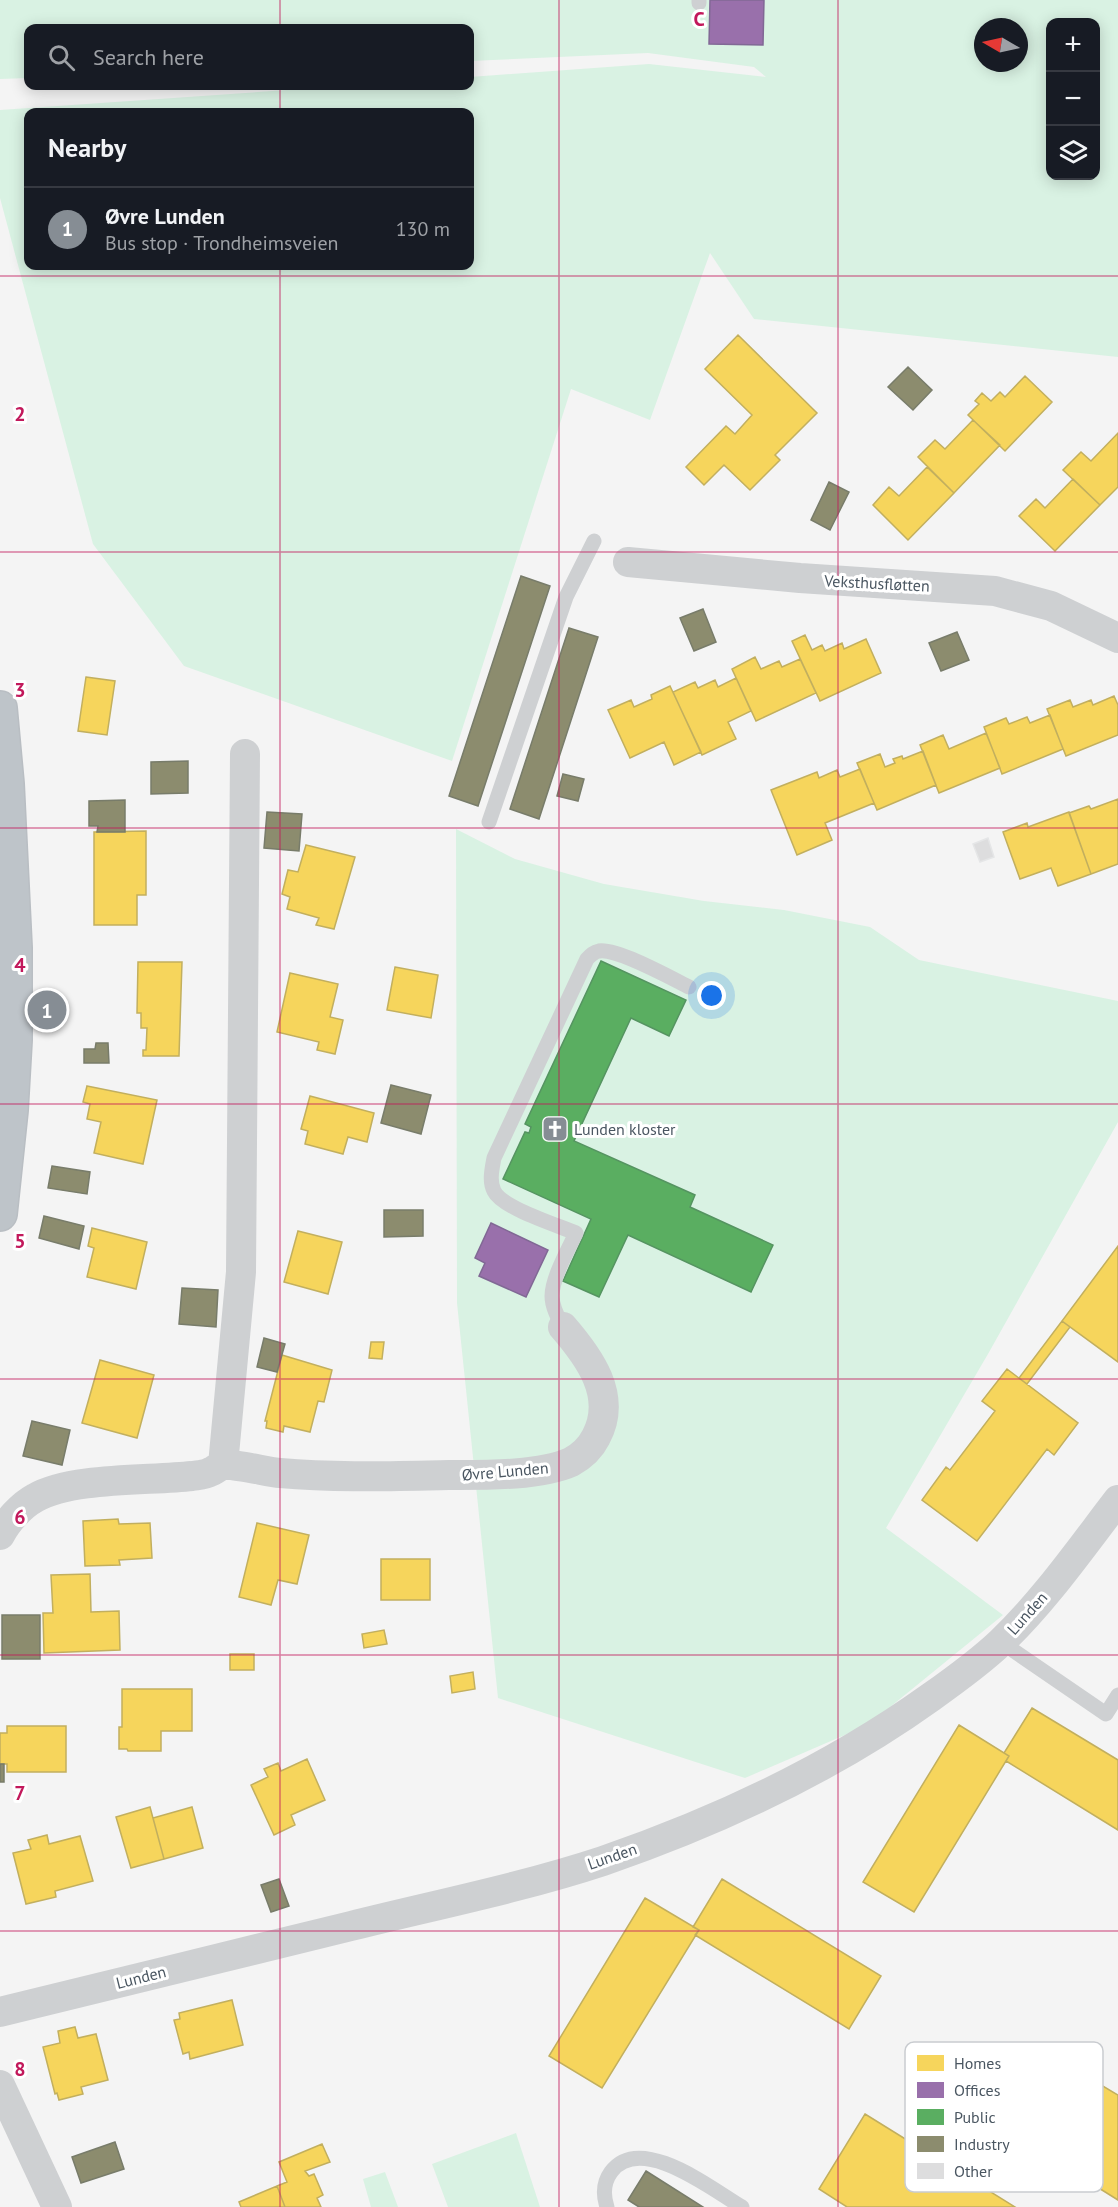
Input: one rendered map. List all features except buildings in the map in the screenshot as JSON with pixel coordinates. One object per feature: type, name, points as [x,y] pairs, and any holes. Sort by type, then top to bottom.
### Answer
[{"type":"highway","points":[[0,708],[7,784],[14,937],[15,1040],[11,1110],[0,1214]]},
{"type":"street","name":"Veksthusfløtten","points":[[628,562],[800,578],[995,591],[1051,606],[1118,638]]},
{"type":"street","points":[[223,1465],[242,1272],[245,754]]},
{"type":"street","name":"Øvre Lunden","points":[[0,1535],[20,1510],[34,1498],[77,1485],[192,1476],[209,1473],[223,1465],[281,1473],[366,1477],[486,1474],[556,1467],[572,1461],[585,1452],[593,1442],[604,1417],[604,1403],[594,1369],[583,1351],[563,1328]]},
{"type":"street","name":"Lunden","points":[[0,2012],[504,1888],[602,1861],[677,1833],[744,1804],[838,1758],[889,1727],[938,1692],[1001,1641],[1054,1584],[1118,1500]]},
{"type":"street","points":[[0,2085],[57,2207]]},
{"type":"lane","points":[[489,822],[566,597],[594,541]]},
{"type":"lane","name":"Øvre Lunden","points":[[563,1328],[555,1311],[552,1297],[554,1284],[576,1233],[509,1205],[499,1197],[493,1190],[491,1180],[494,1158],[587,959],[593,953],[600,951],[619,955],[689,987]]},
{"type":"lane","points":[[1001,1641],[1106,1714],[1118,1695]]},
{"type":"lane","points":[[607,2207],[604,2190],[611,2172],[626,2161],[638,2158],[680,2169],[742,2207]]},
{"type":"green space","points":[[0,0],[1118,0],[1118,357],[754,319],[710,253],[650,420],[571,389],[452,761],[184,666],[93,544],[0,198],[0,110],[24,108],[24,270],[474,270],[474,108],[29,108],[288,90],[474,90],[474,77],[649,64],[766,77],[754,67],[648,53],[474,61],[474,24],[24,24],[24,78],[0,79]]},
{"type":"green space","points":[[456,829],[515,859],[604,884],[704,901],[784,910],[870,927],[919,960],[1118,1001],[1118,1122],[988,1354],[886,1528],[1003,1615],[868,1725],[745,1778],[498,1698],[457,1303]]},
{"type":"green space","points":[[516,2133],[540,2207],[448,2207],[432,2164]]},
{"type":"green space","points":[[385,2172],[398,2207],[371,2207],[363,2179]]},
{"type":"place","name":"Øvre Lunden","points":[[47,1010]]},
{"type":"place","name":"Lunden kloster","points":[[555,1129]]}]
